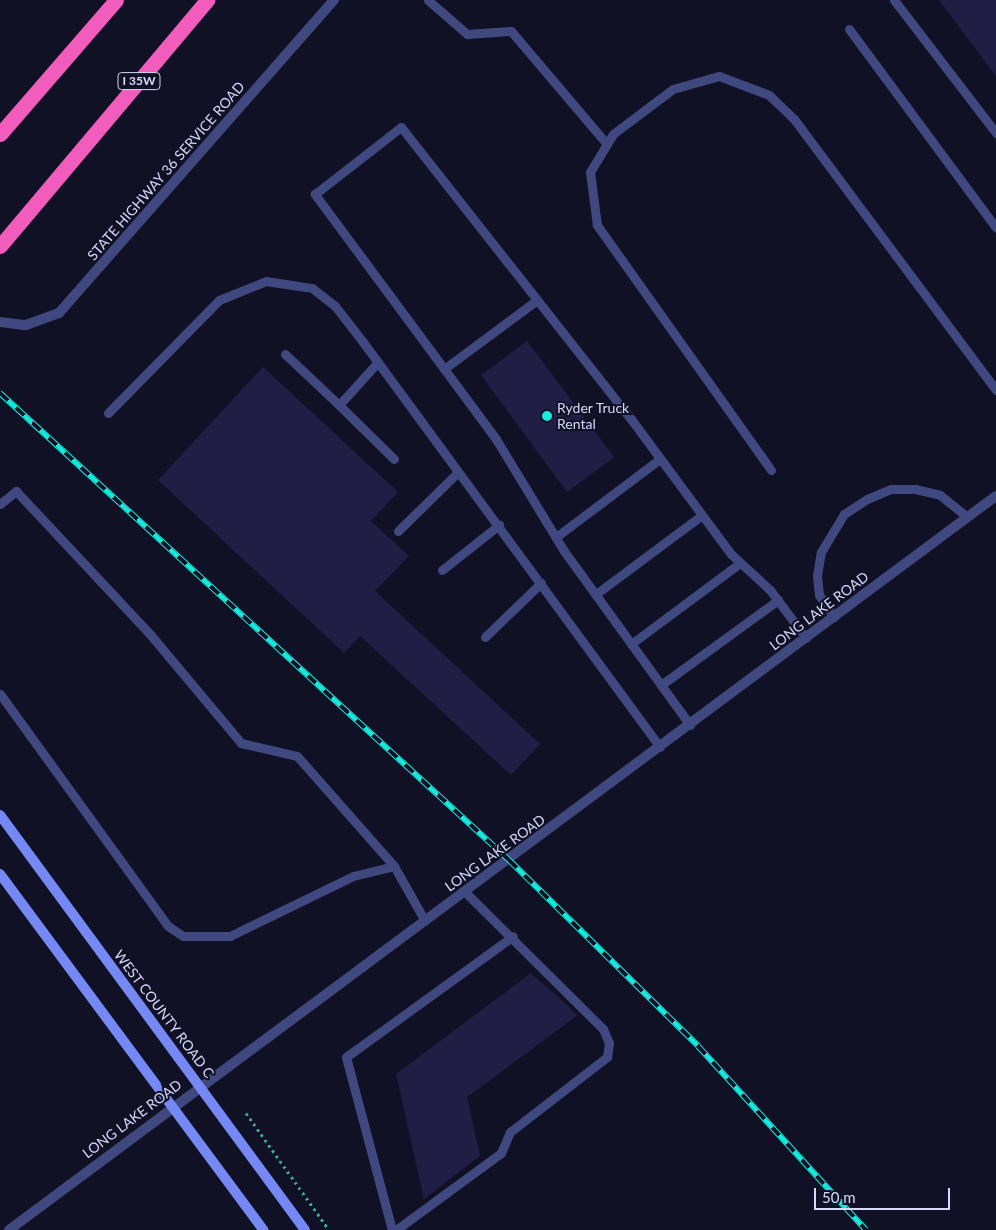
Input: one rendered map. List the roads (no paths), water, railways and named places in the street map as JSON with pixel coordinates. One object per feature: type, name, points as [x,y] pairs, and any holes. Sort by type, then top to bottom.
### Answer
[{"type":"highway","points":[[0,134],[116,0]]},
{"type":"highway","name":"I 35W","points":[[0,245],[207,0]]},
{"type":"main road","name":"WEST COUNTY ROAD C","points":[[0,815],[305,1230]]},
{"type":"main road","points":[[0,874],[264,1230]]},
{"type":"street","name":"STATE HIGHWAY 36 SERVICE ROAD","points":[[0,322],[26,325],[59,313],[334,0]]},
{"type":"street","name":"LONG LAKE ROAD","points":[[8,1230],[172,1106],[465,892],[996,496]]},
{"type":"lane","points":[[428,0],[467,34],[511,31],[607,144]]},
{"type":"lane","points":[[894,0],[996,133]]},
{"type":"lane","points":[[849,30],[996,228]]},
{"type":"lane","points":[[771,470],[597,225],[590,172],[613,134],[673,89],[719,76],[769,96],[794,119],[996,390]]},
{"type":"lane","points":[[690,724],[556,537],[496,440],[315,194],[401,127],[537,300],[702,516],[740,562],[778,600],[806,638]]},
{"type":"lane","points":[[108,413],[219,300],[266,282],[312,288],[335,306],[378,362],[660,747]]},
{"type":"lane","points":[[444,369],[537,300]]},
{"type":"lane","points":[[285,354],[394,459]]},
{"type":"lane","points":[[339,405],[378,362]]},
{"type":"lane","points":[[556,537],[660,459]]},
{"type":"lane","points":[[398,531],[458,472]]},
{"type":"lane","points":[[834,617],[819,595],[817,576],[821,552],[844,514],[866,499],[891,489],[915,489],[940,495],[967,517]]},
{"type":"lane","points":[[0,504],[16,491],[149,634],[241,743],[297,756],[394,866],[425,921]]},
{"type":"lane","points":[[596,594],[702,516]]},
{"type":"lane","points":[[442,570],[499,526]]},
{"type":"lane","points":[[631,644],[740,562]]},
{"type":"lane","points":[[485,637],[541,583]]},
{"type":"lane","points":[[661,685],[778,600]]},
{"type":"lane","points":[[0,694],[168,926],[183,936],[230,936],[353,876],[394,866]]},
{"type":"lane","points":[[396,1230],[501,1153],[510,1132],[607,1057],[609,1044],[604,1028],[513,936],[465,892]]},
{"type":"lane","points":[[392,1230],[346,1057],[513,936]]},
{"type":"railway","points":[[0,393],[509,860],[698,1046],[866,1230]]},
{"type":"place","name":"Ryder Truck Rental","points":[[547,416]]}]
